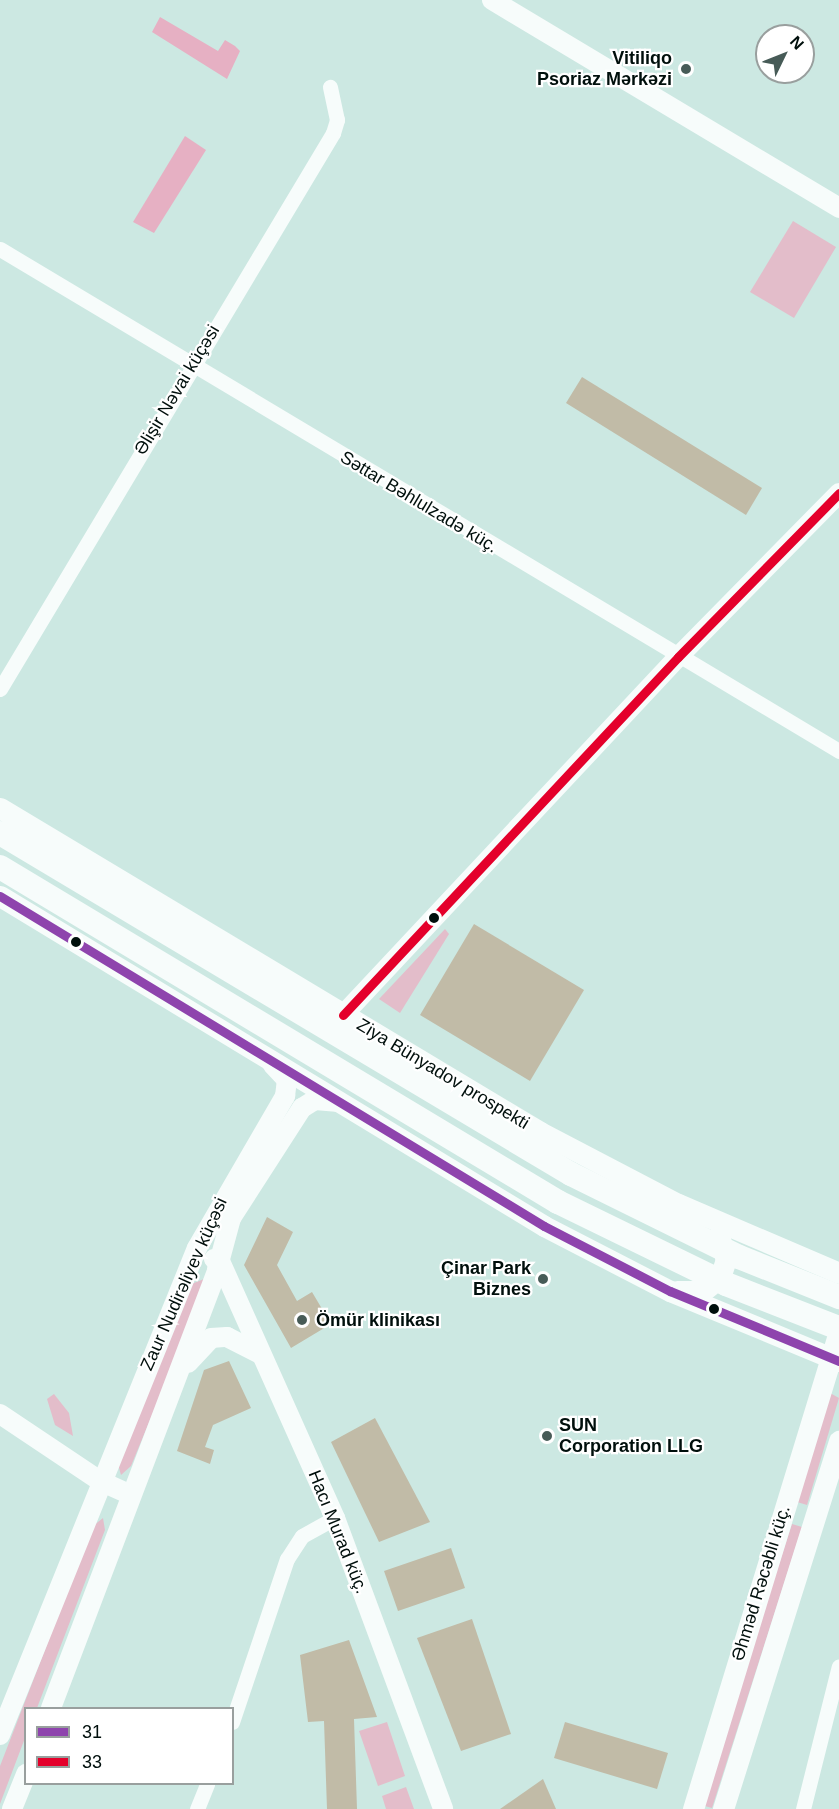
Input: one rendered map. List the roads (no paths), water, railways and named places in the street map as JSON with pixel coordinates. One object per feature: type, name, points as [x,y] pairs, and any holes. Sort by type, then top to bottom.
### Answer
[{"type":"main road","name":"Ziya Bünyadov prospekti","points":[[0,808],[550,1137],[691,1210],[839,1273]]},
{"type":"main road","points":[[0,814],[162,931]]},
{"type":"main road","name":"Ziya Bünyadov prospekti","points":[[0,833],[571,1174],[739,1257],[839,1297]]},
{"type":"main road","points":[[0,867],[144,956],[558,1202],[726,1284],[839,1329]]},
{"type":"main road","points":[[0,884],[144,956]]},
{"type":"main road","points":[[0,896],[273,1065],[544,1226],[670,1291],[835,1359]]},
{"type":"main road","points":[[670,1291],[703,1291],[724,1268],[725,1247],[719,1235],[691,1210]]},
{"type":"main road","name":"Əhməd Rəcəbli küç.","points":[[693,1809],[784,1506],[835,1359],[839,1329]]},
{"type":"main road","name":"Əhməd Rəcəbli küç.","points":[[723,1809],[839,1441]]},
{"type":"main road","points":[[784,1506],[815,1515]]},
{"type":"street","points":[[492,0],[839,208]]},
{"type":"street","name":"Əlişir Nəvai küçəsi","points":[[0,689],[333,133],[337,120],[330,87]]},
{"type":"street","name":"Səttar Bəhlulzadə küç.","points":[[0,249],[192,367],[839,751]]},
{"type":"street","points":[[343,1015],[678,657],[839,493]]},
{"type":"street","name":"Zaur Nudirəliyev küçəsi","points":[[0,1736],[100,1481],[185,1274],[210,1219],[285,1096],[286,1080],[273,1065]]},
{"type":"street","name":"Zaur Nudirəliyev küçəsi","points":[[51,1707],[129,1494],[220,1262],[242,1197],[294,1117],[308,1101],[336,1102]]},
{"type":"street","points":[[185,1274],[200,1259],[220,1262]]},
{"type":"street","name":"Hacı Murad küç.","points":[[220,1262],[334,1518],[443,1809]]},
{"type":"street","points":[[175,1381],[211,1338],[227,1337],[261,1354]]},
{"type":"street","points":[[0,1414],[100,1481],[129,1494]]},
{"type":"street","points":[[234,1716],[287,1559],[302,1536],[334,1518]]},
{"type":"street","points":[[803,1809],[839,1666]]},
{"type":"street","points":[[12,1809],[24,1779]]},
{"type":"street","points":[[197,1809],[207,1785]]},
{"type":"place","name":"Vitiliqo Psoriaz Mərkəzi","points":[[686,69]]},
{"type":"place","name":"Çinar Park Biznes","points":[[543,1279]]},
{"type":"place","name":"Ömür klinikası","points":[[302,1320]]},
{"type":"place","name":"SUN Corporation LLG","points":[[547,1436]]}]
